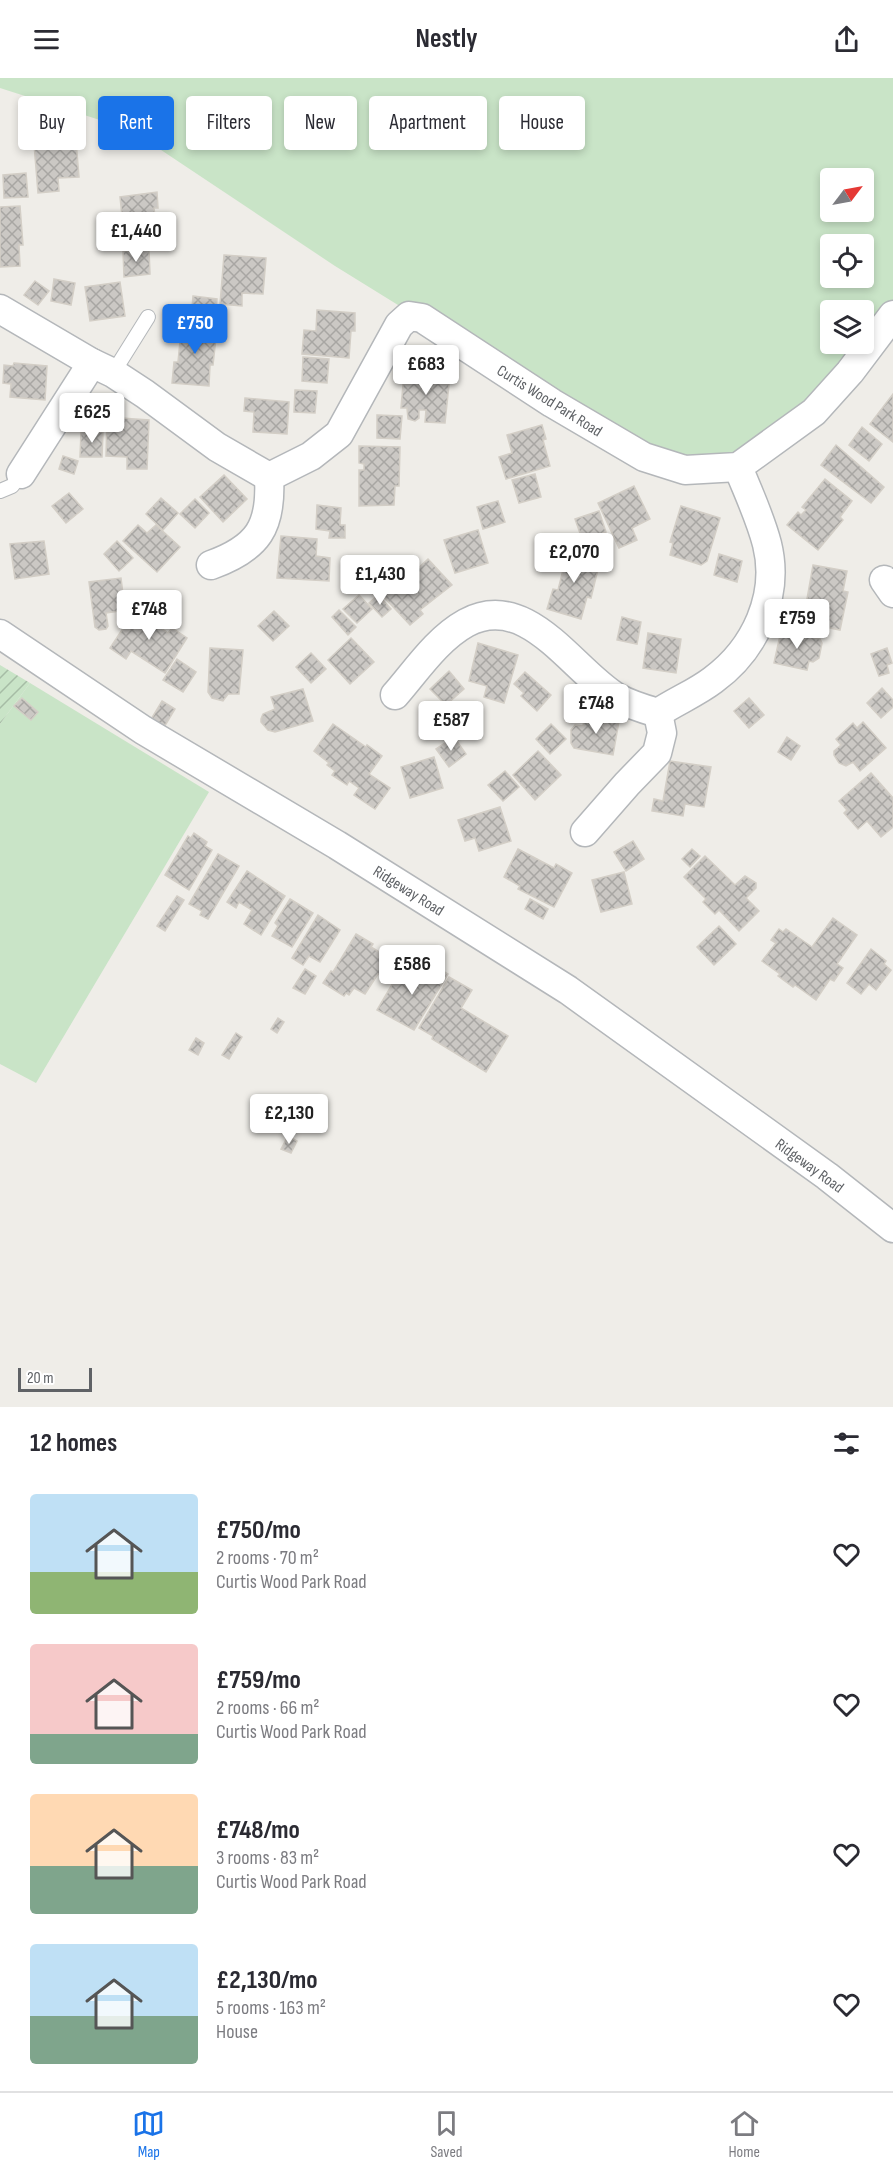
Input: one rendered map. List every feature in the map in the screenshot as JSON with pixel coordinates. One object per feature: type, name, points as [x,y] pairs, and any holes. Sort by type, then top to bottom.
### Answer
[{"type":"street","points":[[0,309],[145,394],[217,447],[269,477],[270,493],[267,515],[260,531],[247,547],[232,557],[211,565]]},
{"type":"street","points":[[658,713],[713,681],[737,660],[754,635],[766,608],[770,578],[767,546],[738,467],[814,412],[850,372],[893,315]]},
{"type":"street","name":"Curtis Wood Park Road","points":[[269,477],[311,456],[339,434],[399,325],[409,316],[422,318],[552,403],[644,457],[685,470],[738,467]]},
{"type":"street","points":[[11,483],[103,368]]},
{"type":"street","points":[[395,695],[441,642],[466,623],[489,616],[511,617],[534,626],[617,697],[658,713]]},
{"type":"street","name":"Ridgeway Road","points":[[0,634],[144,730],[336,845],[568,990],[827,1176],[893,1228]]},
{"type":"street","points":[[585,832],[627,783],[657,753],[662,733],[658,713]]},
{"type":"lane","points":[[103,368],[148,317]]},
{"type":"green space","points":[[0,78],[893,78],[893,316],[874,335],[874,300],[820,300],[820,354],[854,354],[738,467],[685,470],[398,305],[335,266],[161,150],[174,150],[174,96],[98,96],[98,119],[86,116],[86,96],[25,96],[0,88]]},
{"type":"green space","points":[[0,665],[30,683],[0,724]]},
{"type":"green space","points":[[30,683],[209,792],[36,1083],[0,1064],[0,724]]},
{"type":"building","points":[[34,150],[77,150],[79,177],[58,178],[59,191],[38,193]]},
{"type":"building","points":[[26,173],[28,197],[4,198],[3,175]]},
{"type":"building","points":[[157,192],[158,208],[154,208],[157,234],[110,239],[107,218],[122,216],[120,197]]},
{"type":"building","points":[[20,206],[23,245],[19,245],[20,266],[0,267],[0,207]]},
{"type":"building","points":[[149,250],[150,274],[124,277],[123,251]]},
{"type":"building","points":[[224,255],[266,258],[263,294],[242,293],[242,306],[220,304]]},
{"type":"building","points":[[54,279],[75,283],[71,305],[51,301]]},
{"type":"building","points":[[35,281],[49,291],[38,305],[24,295]]},
{"type":"building","points":[[120,282],[125,316],[90,321],[85,287]]},
{"type":"building","points":[[193,296],[217,299],[215,322],[191,319]]},
{"type":"building","points":[[317,310],[355,313],[355,331],[351,331],[349,358],[302,354],[304,330],[316,331]]},
{"type":"building","points":[[177,324],[217,328],[213,365],[210,365],[209,386],[172,383],[174,362],[178,362],[180,341],[176,340]]},
{"type":"building","points":[[303,357],[329,359],[327,383],[302,381]]},
{"type":"building","points":[[14,363],[47,366],[45,400],[10,397],[11,384],[3,383],[4,365],[13,366]]},
{"type":"building","points":[[404,372],[450,375],[445,423],[425,422],[426,410],[419,410],[419,418],[415,421],[408,419],[407,408],[401,408]]},
{"type":"building","points":[[295,390],[317,391],[315,413],[294,412]]},
{"type":"building","points":[[893,394],[893,442],[870,424]]},
{"type":"building","points":[[245,398],[289,402],[287,434],[253,432],[254,412],[244,411]]},
{"type":"building","points":[[377,415],[402,416],[400,439],[377,438]]},
{"type":"building","points":[[107,417],[149,420],[147,469],[127,469],[127,457],[106,456]]},
{"type":"building","points":[[542,425],[546,439],[543,440],[550,466],[506,479],[499,457],[512,453],[507,435]]},
{"type":"building","points":[[862,427],[882,444],[869,461],[849,445]]},
{"type":"building","points":[[81,432],[103,432],[102,457],[80,457]]},
{"type":"building","points":[[836,445],[884,487],[871,503],[821,465]]},
{"type":"building","points":[[359,446],[400,447],[399,486],[395,486],[394,505],[359,506],[359,470],[364,470],[364,464],[359,463]]},
{"type":"building","points":[[63,456],[78,461],[74,474],[59,469]]},
{"type":"building","points":[[535,474],[541,497],[519,503],[512,480]]},
{"type":"building","points":[[224,475],[247,499],[223,522],[200,497]]},
{"type":"building","points":[[825,479],[852,501],[840,517],[843,520],[818,550],[787,525],[798,512],[801,515],[806,510],[802,507]]},
{"type":"building","points":[[634,486],[650,519],[632,528],[637,540],[619,548],[598,503]]},
{"type":"building","points":[[69,493],[83,509],[66,523],[52,506]]},
{"type":"building","points":[[161,498],[178,513],[163,530],[146,514]]},
{"type":"building","points":[[195,499],[209,513],[195,528],[180,514]]},
{"type":"building","points":[[498,501],[505,522],[483,529],[477,507]]},
{"type":"building","points":[[317,505],[341,508],[340,525],[345,525],[345,538],[329,538],[330,531],[316,529]]},
{"type":"building","points":[[681,506],[720,518],[707,561],[701,565],[670,555],[673,543],[670,542]]},
{"type":"building","points":[[599,511],[606,532],[593,537],[598,553],[588,556],[575,519]]},
{"type":"building","points":[[138,525],[147,533],[156,525],[180,547],[157,572],[123,541]]},
{"type":"building","points":[[478,530],[488,563],[455,573],[444,540]]},
{"type":"building","points":[[281,536],[317,539],[316,556],[330,558],[329,581],[277,578]]},
{"type":"building","points":[[44,541],[49,574],[15,579],[10,544]]},
{"type":"building","points":[[117,541],[133,558],[119,571],[104,554]]},
{"type":"building","points":[[563,550],[600,561],[591,598],[587,597],[581,619],[547,609],[553,589],[558,590],[563,570],[558,568]]},
{"type":"building","points":[[719,554],[742,561],[737,582],[714,575]]},
{"type":"building","points":[[428,559],[452,585],[420,610],[423,614],[410,625],[383,596]]},
{"type":"building","points":[[813,565],[847,571],[843,591],[848,592],[840,630],[800,622],[804,606],[810,608],[812,600],[807,599]]},
{"type":"building","points":[[121,578],[125,610],[106,613],[108,626],[106,629],[99,630],[95,627],[89,582]]},
{"type":"building","points":[[359,595],[372,609],[357,623],[343,609]]},
{"type":"building","points":[[378,595],[391,609],[382,617],[369,603]]},
{"type":"building","points":[[137,607],[159,622],[157,625],[168,633],[172,628],[187,638],[165,673],[131,651],[126,659],[110,648]]},
{"type":"building","points":[[339,610],[356,627],[348,635],[332,617]]},
{"type":"building","points":[[274,611],[289,626],[273,641],[258,626]]},
{"type":"building","points":[[622,617],[641,622],[637,644],[617,640]]},
{"type":"building","points":[[781,631],[820,639],[822,643],[819,658],[813,662],[809,661],[807,670],[774,663]]},
{"type":"building","points":[[648,633],[681,639],[676,673],[643,668]]},
{"type":"building","points":[[351,638],[374,662],[350,684],[328,660]]},
{"type":"building","points":[[478,643],[518,655],[504,703],[484,697],[487,686],[469,681]]},
{"type":"building","points":[[210,648],[243,650],[239,694],[228,694],[223,701],[212,698],[208,692]]},
{"type":"building","points":[[887,648],[892,663],[887,665],[889,673],[879,676],[871,654]]},
{"type":"building","points":[[311,653],[326,669],[311,683],[296,667]]},
{"type":"building","points":[[177,659],[196,672],[183,692],[163,680]]},
{"type":"building","points":[[449,671],[464,689],[446,705],[430,689]]},
{"type":"building","points":[[525,672],[551,695],[537,711],[521,696],[524,693],[514,684]]},
{"type":"building","points":[[882,688],[893,700],[893,707],[881,718],[867,703]]},
{"type":"building","points":[[303,689],[313,721],[275,732],[268,730],[261,719],[263,714],[275,709],[271,697]]},
{"type":"building","points":[[22,698],[38,712],[31,720],[14,706]]},
{"type":"building","points":[[749,698],[764,715],[749,728],[734,711]]},
{"type":"building","points":[[162,701],[175,709],[163,729],[150,721]]},
{"type":"building","points":[[585,715],[619,721],[613,755],[574,748],[571,743],[571,730],[575,725],[583,726]]},
{"type":"building","points":[[863,722],[886,748],[860,771],[853,762],[846,766],[839,763],[834,751],[841,745],[836,739],[853,723],[857,728]]},
{"type":"building","points":[[333,724],[382,756],[369,774],[390,788],[375,809],[354,795],[359,788],[349,781],[347,785],[332,775],[335,771],[327,765],[329,763],[314,751]]},
{"type":"building","points":[[551,724],[566,739],[550,754],[536,739]]},
{"type":"building","points":[[454,737],[466,754],[449,767],[436,749]]},
{"type":"building","points":[[787,737],[800,746],[791,760],[778,752]]},
{"type":"building","points":[[538,751],[561,775],[535,800],[513,775]]},
{"type":"building","points":[[434,757],[443,788],[410,798],[401,767]]},
{"type":"building","points":[[670,761],[711,767],[704,807],[685,804],[683,816],[652,811],[654,799],[663,801]]},
{"type":"building","points":[[505,771],[519,787],[503,801],[488,785]]},
{"type":"building","points":[[871,773],[893,798],[893,827],[881,837],[867,821],[858,829],[844,813],[847,810],[839,801]]},
{"type":"building","points":[[500,807],[511,841],[479,851],[475,838],[465,841],[458,820]]},
{"type":"building","points":[[194,833],[207,842],[205,846],[212,850],[189,890],[165,875],[188,836],[191,838]]},
{"type":"building","points":[[633,841],[644,859],[626,871],[614,852]]},
{"type":"building","points":[[518,849],[554,868],[556,864],[572,873],[554,907],[518,889],[520,886],[504,877]]},
{"type":"building","points":[[692,849],[700,856],[690,867],[682,859]]},
{"type":"building","points":[[218,854],[239,866],[208,919],[200,915],[202,911],[189,904]]},
{"type":"building","points":[[705,856],[735,885],[745,876],[756,883],[756,888],[746,898],[759,911],[739,931],[719,910],[715,914],[703,902],[706,899],[684,877]]},
{"type":"building","points":[[247,871],[285,896],[261,935],[244,924],[252,910],[239,902],[236,908],[227,902]]},
{"type":"building","points":[[624,872],[632,904],[601,912],[592,880]]},
{"type":"building","points":[[177,896],[184,900],[165,931],[157,926]]},
{"type":"building","points":[[290,899],[313,913],[292,947],[272,936],[278,926],[275,923]]},
{"type":"building","points":[[530,899],[548,909],[543,919],[525,909]]},
{"type":"building","points":[[318,915],[340,930],[320,962],[309,956],[303,965],[292,958]]},
{"type":"building","points":[[833,918],[857,935],[837,964],[843,968],[834,981],[830,979],[816,1000],[795,985],[793,987],[762,961],[776,943],[771,940],[779,929],[783,932],[786,929],[812,947]]},
{"type":"building","points":[[719,926],[736,944],[714,965],[697,947]]},
{"type":"building","points":[[356,934],[373,944],[371,947],[384,955],[389,948],[402,957],[387,980],[378,974],[365,994],[354,988],[349,995],[346,993],[344,996],[323,983],[331,971],[333,972]]},
{"type":"building","points":[[871,949],[886,961],[884,964],[891,970],[876,990],[869,984],[861,994],[847,983]]},
{"type":"building","points":[[429,963],[448,974],[414,1030],[377,1010],[400,971],[419,981]]},
{"type":"building","points":[[305,969],[316,976],[305,994],[293,988]]},
{"type":"building","points":[[449,977],[472,990],[461,1008],[508,1036],[486,1072],[432,1039],[433,1036],[419,1028]]},
{"type":"building","points":[[278,1018],[284,1022],[277,1033],[271,1029]]},
{"type":"building","points":[[236,1033],[242,1037],[229,1059],[222,1055]]},
{"type":"building","points":[[196,1038],[204,1043],[198,1055],[189,1050]]},
{"type":"building","points":[[288,1136],[297,1141],[291,1153],[281,1149]]}]
